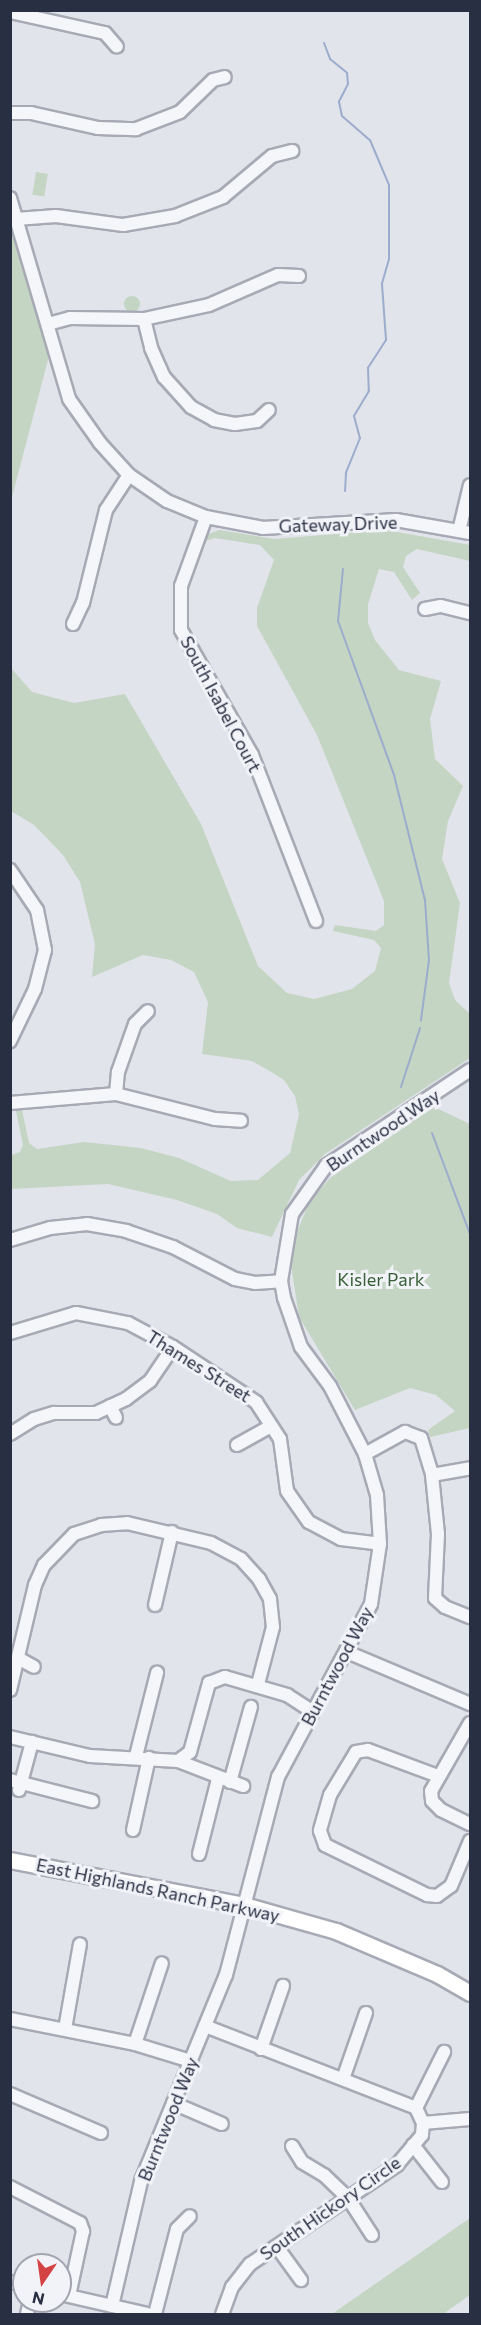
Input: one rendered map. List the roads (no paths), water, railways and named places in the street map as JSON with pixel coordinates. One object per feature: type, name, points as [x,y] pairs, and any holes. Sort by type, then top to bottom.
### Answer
[{"type":"main road","name":"East Highlands Ranch Parkway","points":[[10,1860],[244,1905],[336,1931],[437,1974],[471,1993]]},
{"type":"street","points":[[10,12],[105,33],[117,47]]},
{"type":"street","points":[[10,113],[31,113],[98,128],[136,129],[180,112],[213,80],[225,77]]},
{"type":"street","points":[[16,219],[56,216],[123,225],[175,216],[223,197],[272,156],[292,151]]},
{"type":"street","name":"Gateway Drive","points":[[10,198],[69,399],[100,443],[129,475],[167,501],[206,517],[263,528],[396,520],[465,532]]},
{"type":"street","points":[[48,324],[70,318],[144,319],[209,305],[278,275],[298,276]]},
{"type":"street","points":[[144,319],[151,348],[164,377],[191,407],[214,420],[235,424],[257,421],[269,410]]},
{"type":"street","points":[[73,624],[83,603],[106,510],[129,475]]},
{"type":"street","points":[[465,532],[471,485]]},
{"type":"street","name":"South Isabel Court","points":[[206,517],[181,586],[181,630],[252,755],[316,921]]},
{"type":"street","points":[[424,609],[441,606],[471,613]]},
{"type":"street","points":[[10,870],[38,910],[45,950],[39,980],[10,1041]]},
{"type":"street","points":[[116,1094],[118,1072],[135,1024],[147,1011]]},
{"type":"street","name":"Burntwood Way","points":[[112,2306],[141,2181],[226,1975],[278,1777],[371,1604],[380,1544],[377,1495],[365,1454],[335,1395],[301,1347],[281,1281],[292,1214],[326,1166],[471,1070]]},
{"type":"street","points":[[10,1103],[116,1094],[215,1119],[241,1121]]},
{"type":"street","points":[[10,1240],[50,1228],[87,1224],[126,1231],[173,1247],[235,1279],[255,1283],[281,1281]]},
{"type":"street","name":"Thames Street","points":[[10,1333],[76,1313],[128,1323],[174,1347],[256,1402],[280,1439],[287,1491],[309,1522],[341,1539],[380,1544]]},
{"type":"street","points":[[10,1434],[34,1419],[54,1413],[113,1412],[150,1381],[174,1347]]},
{"type":"street","points":[[237,1445],[271,1426]]},
{"type":"street","points":[[365,1454],[405,1432],[412,1432],[421,1438],[432,1475],[438,1534],[435,1598],[445,1607],[471,1617]]},
{"type":"street","points":[[432,1475],[471,1468]]},
{"type":"street","points":[[10,1690],[35,1585],[55,1549],[74,1534],[101,1525],[127,1523],[211,1543],[241,1559],[259,1579],[276,1605],[273,1627],[258,1684]]},
{"type":"street","points":[[155,1605],[172,1532]]},
{"type":"street","points":[[347,1652],[471,1704]]},
{"type":"street","points":[[18,1658],[34,1667]]},
{"type":"street","points":[[136,1756],[157,1674]]},
{"type":"street","points":[[178,1761],[190,1752],[209,1683],[225,1677],[258,1684],[287,1695],[313,1712]]},
{"type":"street","points":[[199,1854],[230,1782],[251,1707]]},
{"type":"street","points":[[471,1724],[438,1776],[432,1801],[471,1824]]},
{"type":"street","points":[[10,1737],[90,1755],[136,1756],[178,1761],[230,1782]]},
{"type":"street","points":[[32,1742],[16,1785],[92,1801]]},
{"type":"street","points":[[438,1776],[368,1750],[356,1752],[330,1795],[320,1831],[325,1845],[427,1895],[437,1896],[451,1886],[471,1840]]},
{"type":"street","points":[[132,1830],[149,1758]]},
{"type":"street","points":[[65,2029],[80,1944]]},
{"type":"street","points":[[135,2044],[162,1963]]},
{"type":"street","points":[[261,2049],[283,1986]]},
{"type":"street","points":[[343,2079],[366,2013]]},
{"type":"street","points":[[10,2019],[135,2044],[191,2061]]},
{"type":"street","points":[[205,2025],[416,2109],[423,2123],[471,2119]]},
{"type":"street","points":[[416,2109],[444,2052]]},
{"type":"street","points":[[10,2094],[101,2133]]},
{"type":"street","points":[[173,2103],[222,2124]]},
{"type":"street","name":"South Hickory Circle","points":[[222,2314],[232,2287],[250,2264],[397,2165],[422,2135],[423,2123]]},
{"type":"street","points":[[413,2145],[442,2182]]},
{"type":"street","points":[[292,2146],[302,2162],[324,2175],[348,2198],[372,2235]]},
{"type":"street","points":[[10,2187],[80,2223],[83,2231],[72,2268]]},
{"type":"street","points":[[155,2314],[177,2229],[190,2216]]},
{"type":"street","points":[[277,2247],[301,2280]]},
{"type":"street","points":[[72,2297],[147,2314]]},
{"type":"waterway","points":[[324,43],[330,59],[347,73],[348,84],[339,102],[342,116],[370,140],[389,185],[389,259],[382,284],[386,340],[368,368],[369,391],[354,416],[360,438],[346,473],[345,491]]},
{"type":"waterway","points":[[343,569],[338,621],[394,775],[425,900],[429,960],[421,1020]]},
{"type":"waterway","points":[[401,1087],[420,1028]]},
{"type":"waterway","points":[[432,1133],[470,1234]]},
{"type":"park label","name":"Kisler Park","points":[[381,1279]]}]
